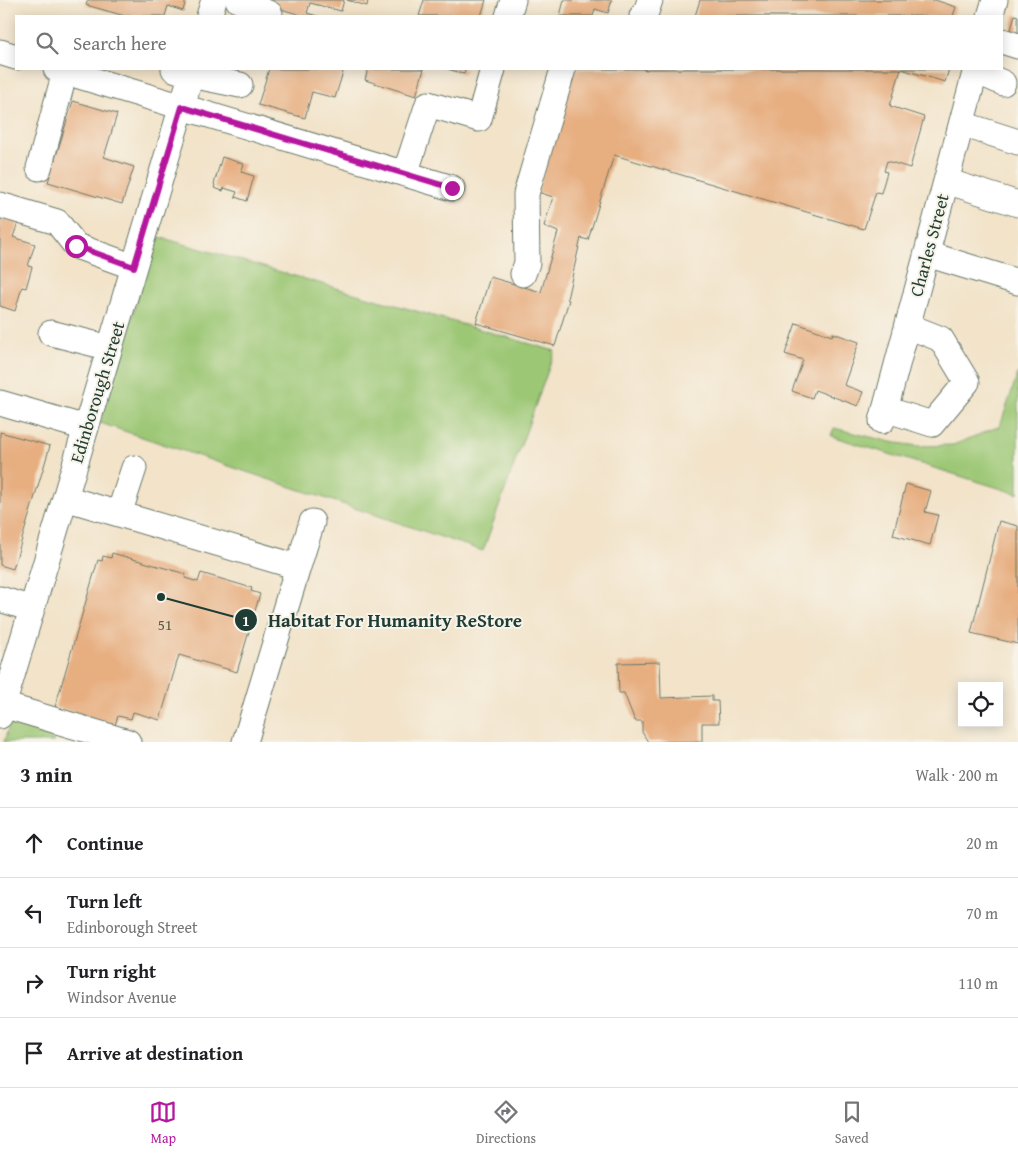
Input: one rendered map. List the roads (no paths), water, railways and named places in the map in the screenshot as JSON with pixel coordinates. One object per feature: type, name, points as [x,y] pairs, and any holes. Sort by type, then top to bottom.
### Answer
[{"type":"street","points":[[209,15],[214,0]]},
{"type":"street","points":[[238,0],[270,14]]},
{"type":"street","points":[[508,15],[513,0]]},
{"type":"street","points":[[645,15],[650,0]]},
{"type":"street","points":[[990,15],[995,0]]},
{"type":"street","points":[[1003,41],[1018,46]]},
{"type":"street","points":[[0,52],[15,57]]},
{"type":"street","points":[[39,168],[61,70],[452,188]]},
{"type":"street","points":[[405,174],[428,104],[479,119],[493,70]]},
{"type":"street","points":[[523,274],[527,263],[526,194],[563,70]]},
{"type":"street","points":[[976,70],[1003,82]]},
{"type":"street","name":"Charles Street","points":[[908,326],[941,339],[967,382],[932,424],[884,415],[976,70]]},
{"type":"street","points":[[186,71],[240,85]]},
{"type":"street","name":"Edinborough Street","points":[[2,710],[134,267],[161,141],[182,107],[186,71]]},
{"type":"street","points":[[962,124],[1018,142]]},
{"type":"street","points":[[946,181],[1018,204]]},
{"type":"street","points":[[0,205],[57,222],[76,246],[134,267]]},
{"type":"street","points":[[927,254],[1018,282]]},
{"type":"street","points":[[51,333],[110,348]]},
{"type":"street","points":[[0,403],[86,428]]},
{"type":"street","points":[[119,514],[134,468]]},
{"type":"street","points":[[65,498],[298,567]]},
{"type":"street","points":[[245,742],[312,522]]},
{"type":"street","points":[[0,599],[32,608]]},
{"type":"street","points":[[2,710],[128,742]]},
{"type":"place","name":"Habitat For Humanity ReStore","points":[[161,597]]}]
